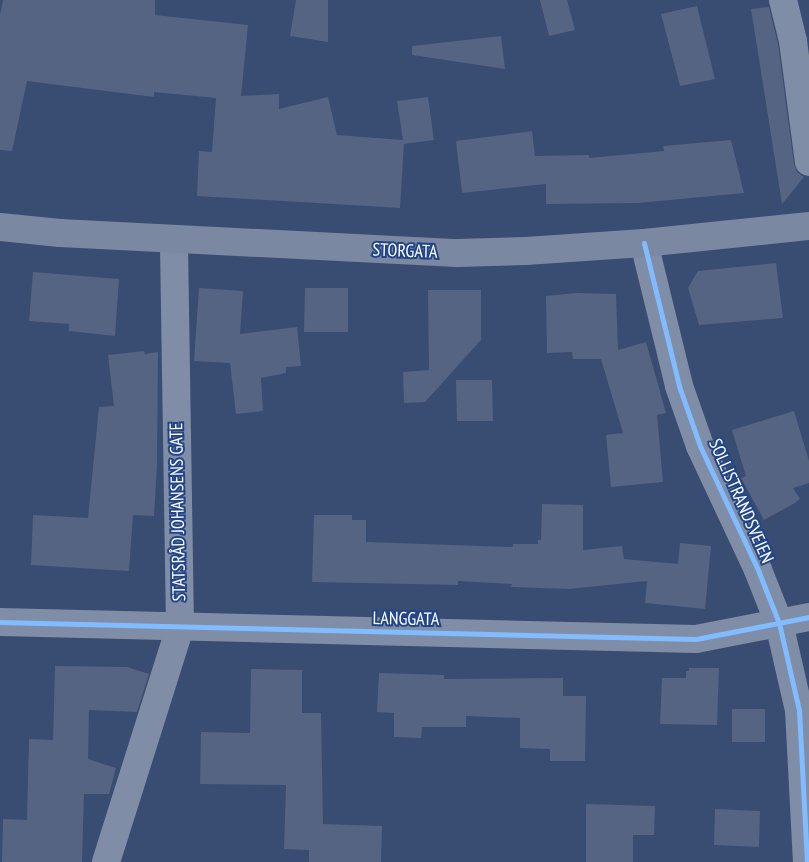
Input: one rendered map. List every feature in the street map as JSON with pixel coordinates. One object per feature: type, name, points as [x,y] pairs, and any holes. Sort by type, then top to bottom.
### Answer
[{"type":"main road","name":"STORGATA","points":[[0,227],[60,234],[457,253],[526,251],[644,243],[809,226]]},
{"type":"street","points":[[783,0],[801,40],[809,162]]},
{"type":"street","name":"STATSRÅD JOHANSENS GATE","points":[[106,862],[180,627],[174,240]]},
{"type":"street","name":"SOLLISTRANDSVEIEN","points":[[644,243],[679,386],[697,437],[758,570],[779,623],[799,710],[807,862]]},
{"type":"street","name":"LANGGATA","points":[[0,622],[696,639],[809,617]]},
{"type":"building","points":[[3,0],[155,0],[155,15],[248,25],[241,96],[279,94],[279,109],[328,97],[337,135],[403,140],[397,101],[428,97],[434,140],[404,144],[400,208],[197,196],[199,151],[212,152],[216,98],[154,92],[154,97],[27,81],[12,151],[0,150],[0,14]]},
{"type":"building","points":[[296,0],[328,0],[328,42],[290,36]]},
{"type":"building","points":[[540,0],[567,0],[575,30],[549,36]]},
{"type":"building","points":[[697,6],[715,79],[680,86],[661,14]]},
{"type":"building","points":[[769,7],[778,44],[794,164],[797,172],[804,177],[782,204],[751,9]]},
{"type":"building","points":[[501,36],[505,69],[412,55],[412,46]]},
{"type":"building","points":[[532,131],[535,156],[589,155],[589,158],[664,151],[663,146],[731,140],[744,193],[638,203],[546,204],[546,184],[462,193],[456,141]]},
{"type":"building","points":[[776,263],[783,318],[699,325],[688,288],[698,271]]},
{"type":"building","points":[[33,272],[119,279],[115,336],[69,331],[69,324],[29,321]]},
{"type":"building","points":[[199,288],[243,291],[240,334],[297,327],[301,366],[286,367],[286,373],[261,378],[263,411],[236,414],[230,363],[194,361]]},
{"type":"building","points":[[305,288],[348,288],[348,332],[304,332]]},
{"type":"building","points":[[428,290],[481,290],[481,340],[425,402],[404,403],[403,372],[429,370]]},
{"type":"building","points":[[576,293],[616,294],[618,350],[646,342],[666,413],[657,415],[663,482],[611,487],[606,435],[623,433],[601,359],[573,359],[572,352],[547,353],[546,296]]},
{"type":"building","points":[[144,351],[145,354],[158,352],[157,464],[154,516],[133,515],[129,571],[31,565],[33,515],[88,518],[99,407],[114,406],[108,355]]},
{"type":"building","points":[[456,380],[492,380],[493,421],[457,421]]},
{"type":"building","points":[[794,411],[809,461],[809,483],[793,488],[800,499],[764,520],[741,478],[746,476],[732,430]]},
{"type":"building","points":[[542,504],[583,505],[583,550],[622,546],[624,559],[678,564],[680,543],[711,546],[705,609],[645,603],[647,581],[569,589],[511,587],[512,584],[458,581],[458,585],[312,582],[314,515],[352,515],[352,520],[366,520],[366,542],[513,547],[513,544],[538,544],[538,540],[541,540]]},
{"type":"building","points":[[55,666],[127,667],[149,674],[137,712],[89,710],[88,759],[116,768],[109,794],[84,794],[82,862],[2,862],[3,819],[27,820],[29,739],[53,740]]},
{"type":"building","points":[[689,668],[719,668],[717,725],[660,724],[662,678],[686,678],[686,671],[689,671]]},
{"type":"building","points":[[251,669],[302,670],[302,713],[321,713],[323,824],[382,826],[381,862],[309,862],[309,850],[284,849],[286,785],[200,784],[201,732],[250,733]]},
{"type":"building","points":[[379,673],[444,675],[444,679],[563,678],[563,696],[586,696],[585,761],[550,761],[550,749],[520,748],[520,718],[466,716],[466,727],[422,727],[421,738],[394,737],[394,713],[377,712]]},
{"type":"building","points":[[732,709],[765,709],[765,742],[732,742]]},
{"type":"building","points":[[586,804],[655,806],[654,835],[633,835],[633,862],[586,862]]},
{"type":"building","points":[[715,809],[760,811],[759,847],[714,845]]},
{"type":"cycle path","points":[[644,243],[679,386],[700,446],[758,570],[779,623],[799,710],[807,862]]},
{"type":"cycle path","points":[[0,622],[696,639],[809,617]]}]
